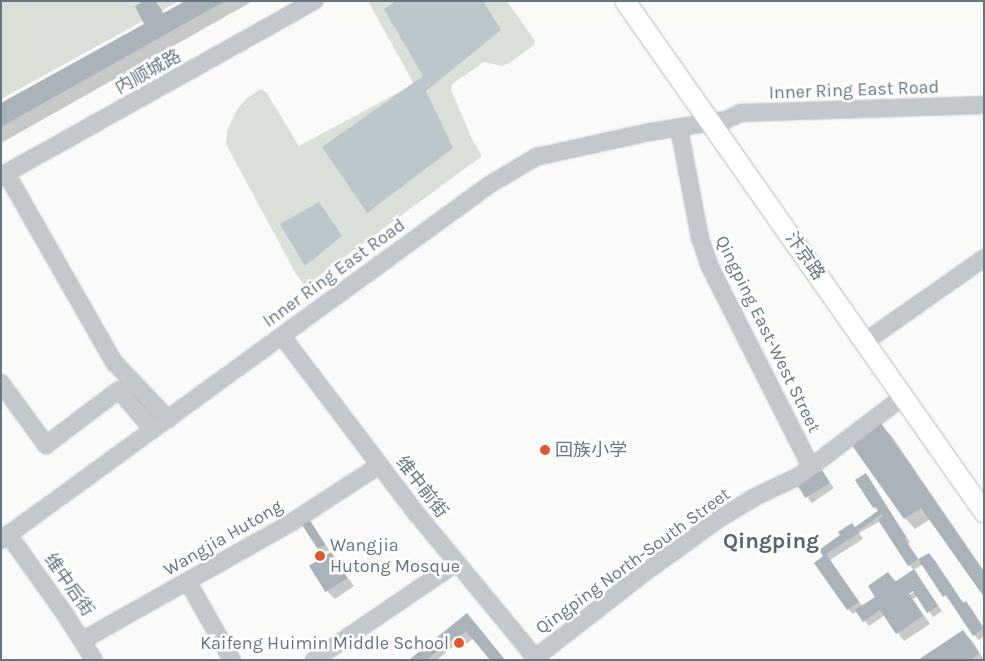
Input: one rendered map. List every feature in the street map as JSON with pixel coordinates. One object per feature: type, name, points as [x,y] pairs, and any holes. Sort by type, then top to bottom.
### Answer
[{"type":"main road","name":"汴京路","points":[[625,1],[719,121],[876,334],[984,488]]},
{"type":"main road","name":"汴京路","points":[[641,1],[719,121],[984,512]]},
{"type":"street","name":"内顺城路","points":[[4,174],[314,1]]},
{"type":"street","name":"Inner Ring East Road","points":[[3,538],[519,166],[536,157],[558,151],[719,121],[741,113],[984,105]]},
{"type":"street","name":"Inner Ring East Road","points":[[719,121],[748,124],[984,115]]},
{"type":"street","name":"Qingping East-West Street","points":[[679,128],[700,238],[710,267],[811,467]]},
{"type":"street","points":[[4,174],[114,362],[168,419]]},
{"type":"street","points":[[876,334],[984,258]]},
{"type":"street","name":"维中前街","points":[[282,336],[456,563],[536,659]]},
{"type":"street","points":[[1,383],[46,445],[119,390],[153,430]]},
{"type":"street","name":"Qingping North-South Street","points":[[536,659],[644,573],[719,519],[811,467],[904,396]]},
{"type":"street","name":"Wangjia Hutong","points":[[83,640],[290,524],[380,465]]},
{"type":"street","name":"维中后街","points":[[3,538],[83,640],[94,660]]},
{"type":"street","points":[[314,660],[456,563]]},
{"type":"street","points":[[188,582],[232,660]]},
{"type":"shaded area","points":[[1,1],[179,1],[1,99]]},
{"type":"shaded area","points":[[368,1],[507,1],[535,41],[534,45],[511,62],[502,66],[484,62],[452,84],[451,90],[472,139],[482,156],[305,286],[296,274],[226,144],[227,131],[238,108],[247,98],[261,89],[266,92],[299,146],[414,84]]},
{"type":"shaded area","points":[[396,1],[483,1],[501,30],[426,91],[453,148],[367,213],[322,147],[423,76],[384,9]]},
{"type":"shaded area","points":[[319,202],[342,236],[305,266],[280,224]]},
{"type":"building","points":[[143,1],[155,1],[162,14],[185,1],[225,1],[1,127],[1,103],[144,24],[135,6]]},
{"type":"building","points":[[881,423],[984,572],[984,597],[921,508],[904,519],[851,444]]},
{"type":"building","points":[[822,470],[830,483],[805,498],[797,485]]},
{"type":"building","points":[[866,473],[918,559],[908,566],[878,520],[883,516],[882,514],[858,531],[859,533],[826,554],[859,602],[847,610],[814,563],[823,556],[819,550],[840,535],[838,532],[852,523],[855,527],[879,510],[876,506],[873,508],[855,480]]},
{"type":"building","points":[[309,519],[325,544],[318,549],[301,524]]},
{"type":"building","points":[[331,552],[347,578],[325,592],[309,566]]},
{"type":"building","points":[[929,553],[963,603],[966,601],[983,628],[973,636],[946,595],[943,597],[918,559]]},
{"type":"building","points":[[914,569],[938,606],[927,613],[913,591],[909,594],[923,616],[896,634],[880,610],[863,622],[855,610],[875,597],[868,586],[888,572],[895,582]]},
{"type":"building","points":[[467,613],[505,660],[490,660],[466,631],[457,638],[456,636],[426,660],[409,660]]},
{"type":"building","points":[[963,630],[979,653],[970,660],[918,660]]},
{"type":"place","name":"回族小学","points":[[545,450]]},
{"type":"place","name":"Wangjia Hutong Mosque","points":[[320,556]]},
{"type":"place","name":"Kaifeng Huimin Middle School","points":[[459,643]]},
{"type":"district","name":"Qingping","points":[[771,542]]}]
